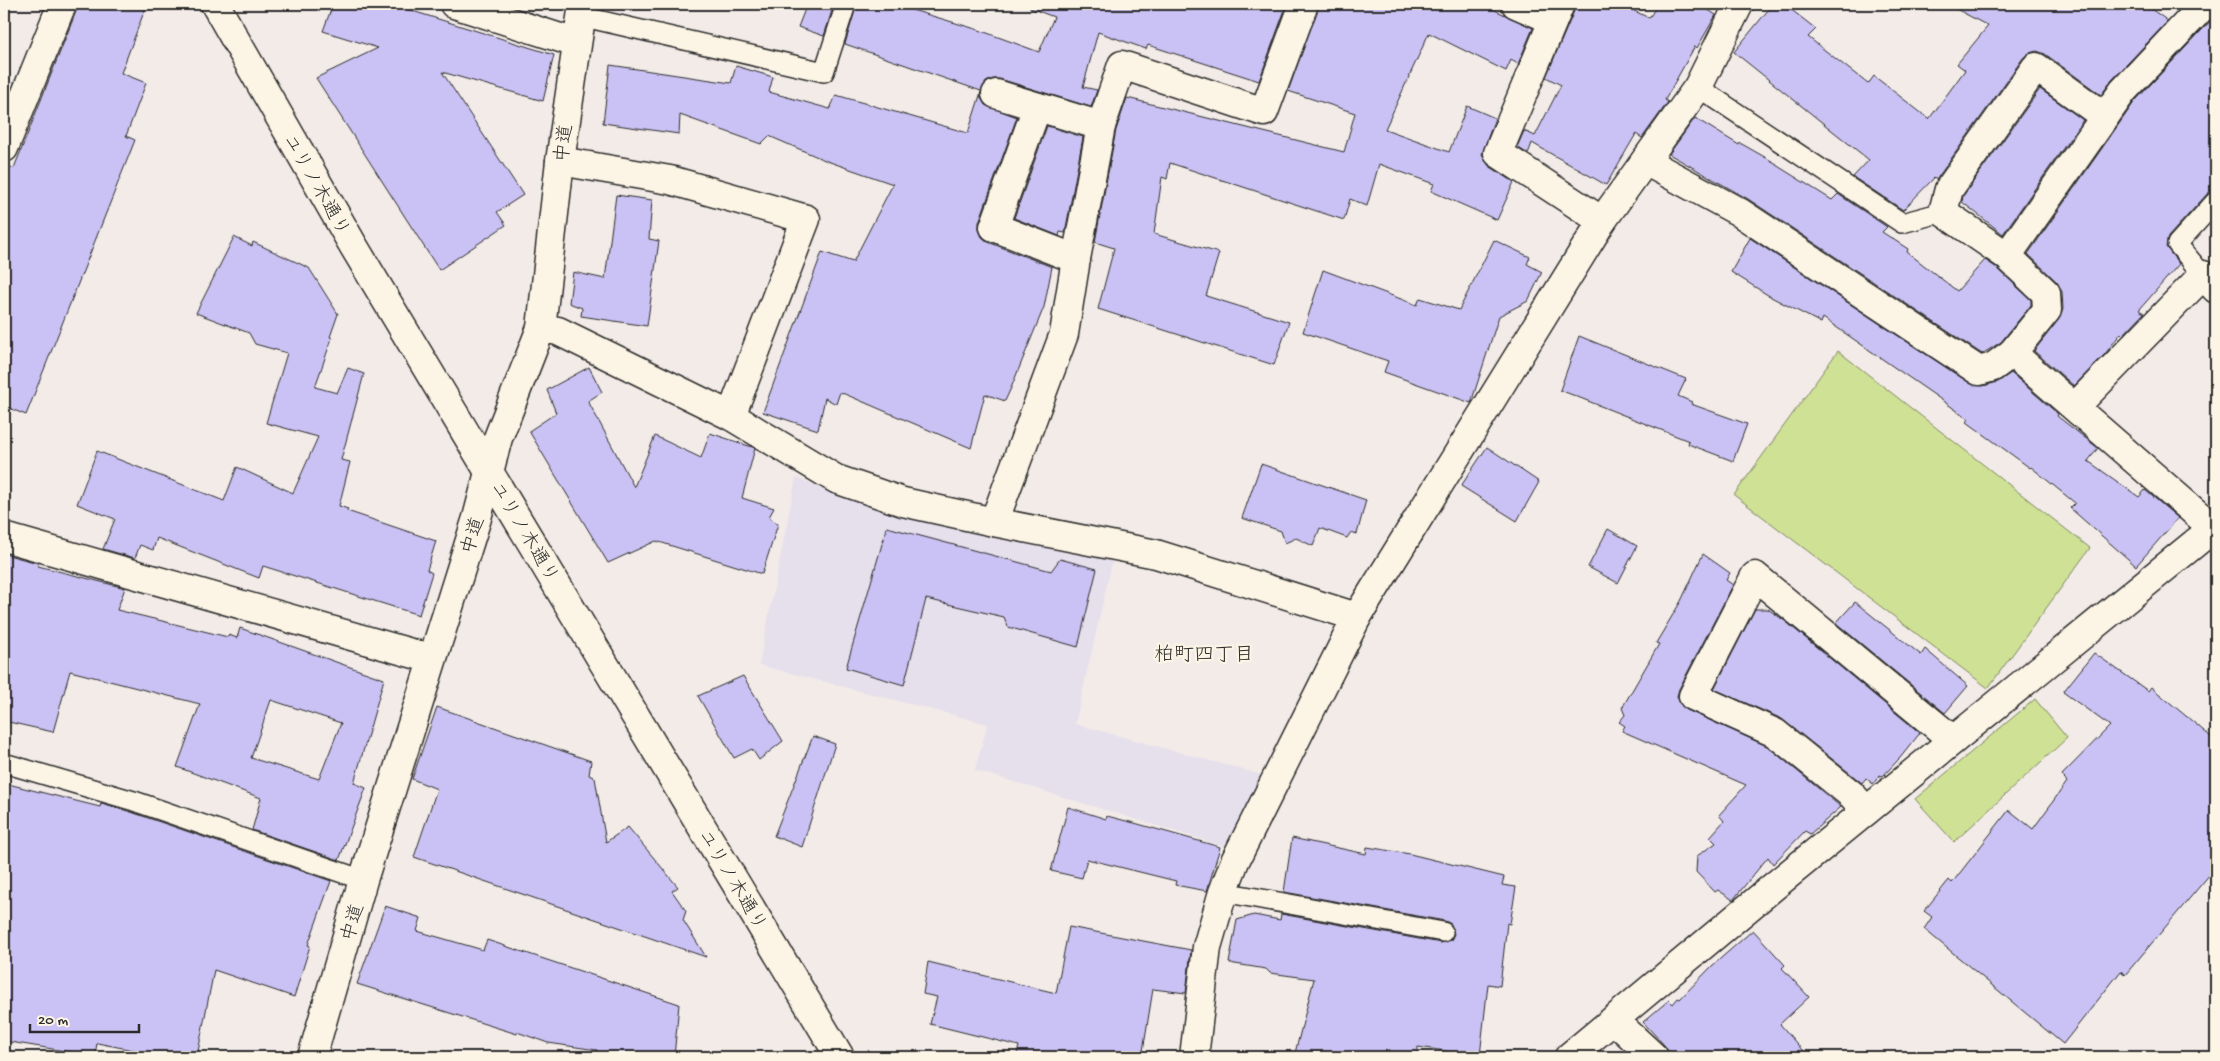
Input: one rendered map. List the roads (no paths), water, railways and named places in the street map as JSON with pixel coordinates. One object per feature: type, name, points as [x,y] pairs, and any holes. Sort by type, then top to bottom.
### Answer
[{"type":"street","points":[[4,148],[12,107],[62,4]]},
{"type":"street","name":"ユリノ木通り","points":[[215,4],[353,245],[840,1057]]},
{"type":"street","points":[[454,4],[576,43]]},
{"type":"street","points":[[994,522],[1064,334],[1101,126],[1122,65],[1264,112],[1304,4]]},
{"type":"street","points":[[1516,4],[1556,12],[1498,153],[1602,220]]},
{"type":"street","points":[[1194,1057],[1207,947],[1223,892],[1235,860],[1357,617],[1602,220],[1698,88],[1739,4]]},
{"type":"street","points":[[2007,256],[2122,91],[2205,4]]},
{"type":"street","name":"中道","points":[[312,1057],[363,880],[490,471],[498,438],[541,328],[560,161],[581,10]]},
{"type":"street","points":[[1645,161],[1740,212],[1980,372],[1993,367],[2012,353],[2047,310],[2046,293],[2007,256],[1942,212],[1949,189],[2036,67],[2105,117]]},
{"type":"street","points":[[996,94],[1101,126]]},
{"type":"street","points":[[1037,107],[994,227],[1076,259]]},
{"type":"street","points":[[560,161],[670,180],[806,220],[731,416]]},
{"type":"street","points":[[2075,407],[2210,282]]},
{"type":"street","points":[[541,328],[558,331],[731,416],[836,479],[903,502],[1156,554],[1357,617]]},
{"type":"street","points":[[1569,1057],[1615,1021],[1866,811],[2215,527],[2012,353]]},
{"type":"street","points":[[4,537],[432,659]]},
{"type":"street","points":[[1866,811],[1852,795],[1775,733],[1693,696],[1755,576],[1953,740]]},
{"type":"street","points":[[1615,1021],[1654,1057]]},
{"type":"lane","points":[[581,10],[824,72],[846,4]]},
{"type":"lane","points":[[1698,88],[1902,223],[1942,212]]},
{"type":"lane","points":[[2210,282],[2177,244],[2216,201]]},
{"type":"lane","points":[[4,763],[134,801],[363,880]]},
{"type":"lane","points":[[1223,892],[1444,932]]},
{"type":"district","name":"柏町四丁目","points":[[1204,653]]}]
